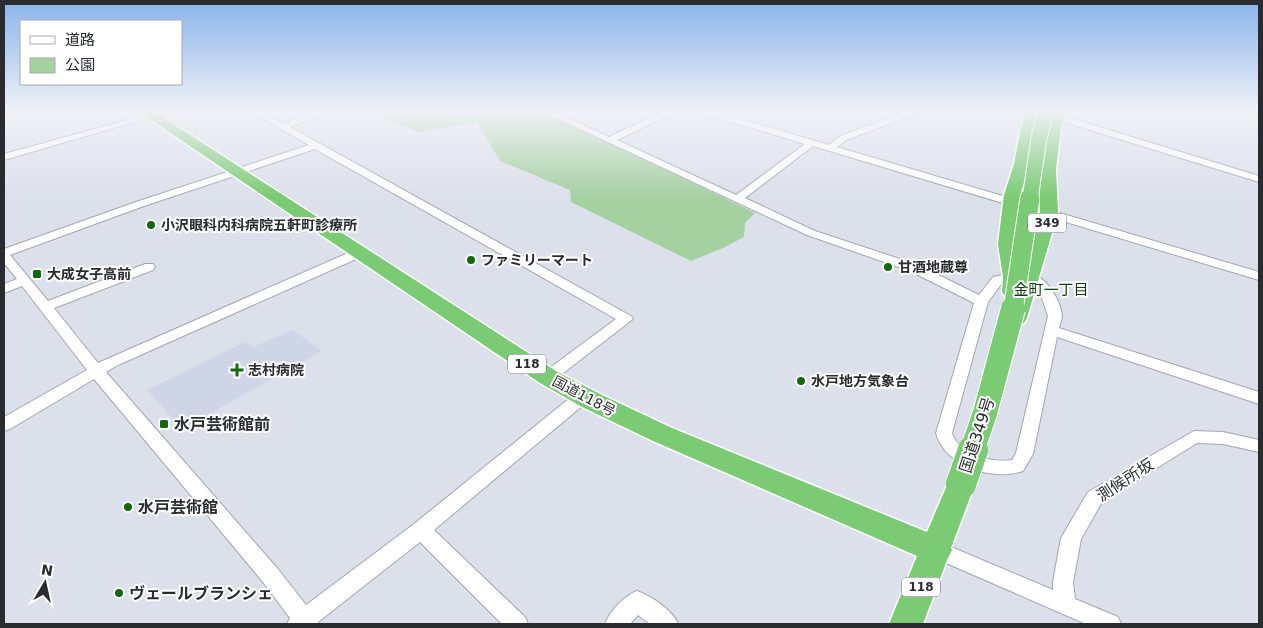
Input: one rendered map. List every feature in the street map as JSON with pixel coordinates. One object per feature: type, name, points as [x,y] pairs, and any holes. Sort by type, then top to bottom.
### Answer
[{"type":"highway","name":"国道118号","points":[[195,140],[548,377],[582,397],[696,450],[936,550]]},
{"type":"highway","name":"国道349号","points":[[1022,277],[1008,244],[1012,198],[1022,164],[1026,140]]},
{"type":"highway","name":"国道349号","points":[[936,550],[985,414],[1016,299],[1039,140]]},
{"type":"highway","name":"国道349号","points":[[980,445],[1011,332],[1022,277],[1050,210],[1048,169],[1056,140]]},
{"type":"highway","name":"118","points":[[906,624],[936,550]]},
{"type":"street","points":[[4,157],[60,140]]},
{"type":"street","points":[[306,140],[626,319],[548,377]]},
{"type":"street","points":[[611,140],[811,233],[914,268],[981,301]]},
{"type":"street","points":[[807,140],[1012,198]]},
{"type":"street","points":[[815,140],[1012,198],[1259,276]]},
{"type":"street","points":[[834,145],[841,140]]},
{"type":"street","points":[[1141,140],[1259,179]]},
{"type":"street","points":[[737,199],[813,142]]},
{"type":"street","points":[[316,146],[238,171],[4,254],[96,371],[303,622],[421,530],[582,397]]},
{"type":"street","points":[[1050,210],[1259,268]]},
{"type":"street","points":[[4,424],[113,361],[361,252]]},
{"type":"street","points":[[45,307],[149,267]]},
{"type":"street","points":[[1022,277],[1044,288],[1052,301],[1055,316],[1024,454],[1017,466],[994,468],[956,452],[950,447],[944,437],[945,427],[981,301],[998,280],[1022,277]]},
{"type":"street","points":[[4,289],[24,281]]},
{"type":"street","points":[[1051,330],[1259,398]]},
{"type":"street","name":"測候所坂","points":[[1065,603],[1063,582],[1071,538],[1095,497],[1194,437],[1223,438],[1259,446]]},
{"type":"street","points":[[421,530],[517,624]]},
{"type":"street","points":[[936,550],[1065,603],[1110,624]]},
{"type":"street","points":[[616,624],[637,601],[667,624]]},
{"type":"shaded area","name":"志村病院","points":[[293,330],[322,351],[182,429],[147,390],[245,342],[253,347]]},
{"type":"green space","points":[[488,140],[606,140],[755,213],[745,223],[744,237],[691,261],[571,202],[570,190],[500,161]]},
{"type":"place","name":"小沢眼科内科病院五軒町診療所","points":[[151,225]]},
{"type":"place","name":"ファミリーマート","points":[[471,260]]},
{"type":"place","name":"甘酒地蔵尊","points":[[888,267]]},
{"type":"place","name":"大成女子高前","points":[[37,274]]},
{"type":"place","name":"志村病院","points":[[237,370]]},
{"type":"place","name":"水戸地方気象台","points":[[801,381]]},
{"type":"place","name":"水戸芸術館前","points":[[164,424]]},
{"type":"place","name":"水戸芸術館","points":[[128,507]]},
{"type":"place","name":"ヴェールブランシェ","points":[[119,593]]},
{"type":"district","name":"金町一丁目","points":[[1051,290]]}]
